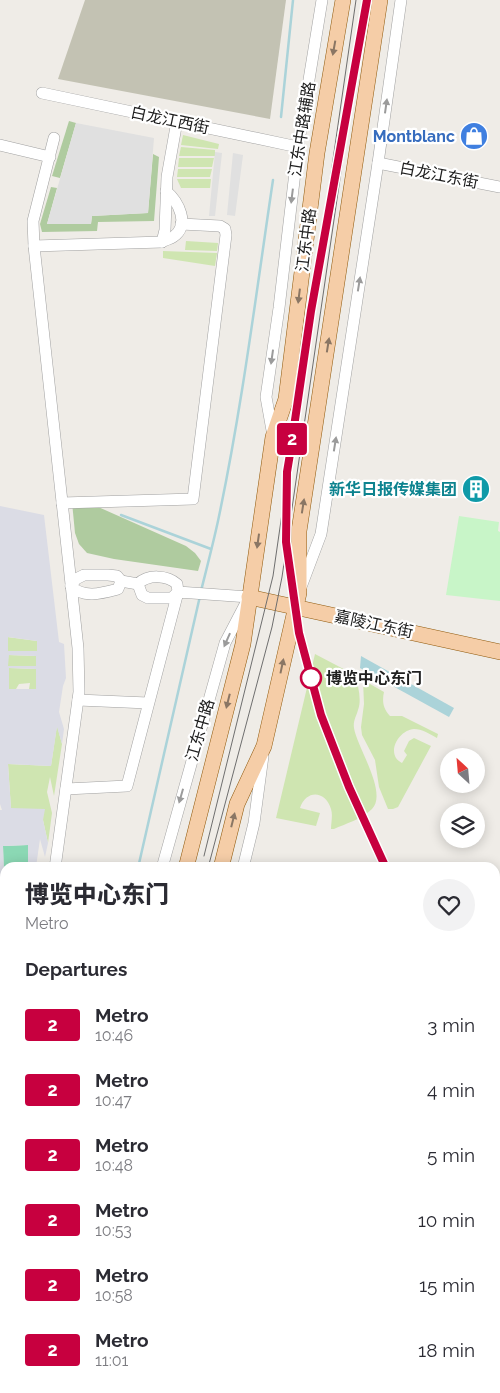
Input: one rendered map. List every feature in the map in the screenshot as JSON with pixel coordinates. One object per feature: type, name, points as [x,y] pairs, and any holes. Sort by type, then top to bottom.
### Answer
[{"type":"main road","name":"江东中路","points":[[188,862],[243,644],[273,437],[286,399],[317,153],[343,0]]},
{"type":"main road","points":[[223,862],[238,804],[264,746],[297,600],[300,531],[380,0]]},
{"type":"main road","name":"嘉陵江东街","points":[[249,597],[297,600],[500,652]]},
{"type":"street","name":"江东中路辅路","points":[[273,437],[266,397],[279,308],[298,147],[322,0]]},
{"type":"street","points":[[297,600],[321,534],[401,0]]},
{"type":"street","name":"白龙江西街","points":[[42,93],[298,147]]},
{"type":"street","points":[[162,242],[165,230],[167,178],[176,121]]},
{"type":"street","points":[[54,138],[33,221],[34,246],[78,648],[78,700],[56,862]]},
{"type":"street","points":[[0,145],[50,157]]},
{"type":"street","name":"白龙江东街","points":[[378,163],[500,187]]},
{"type":"street","points":[[34,246],[162,242],[175,236],[181,224],[182,216],[174,198],[166,191]]},
{"type":"street","points":[[62,503],[193,498],[226,235],[225,229],[220,226],[181,224]]},
{"type":"street","points":[[108,574],[118,576],[121,582],[118,589],[85,594],[76,592],[71,586],[76,579],[84,575],[108,574]]},
{"type":"street","points":[[66,789],[127,786],[178,592],[177,584],[171,579],[150,577],[143,579],[138,584]]},
{"type":"street","points":[[121,582],[138,584]]},
{"type":"street","points":[[138,584],[142,595],[148,598],[172,598],[178,592],[249,597]]},
{"type":"street","name":"江东中路","points":[[164,862],[225,643],[249,597]]},
{"type":"street","points":[[78,700],[148,703]]},
{"type":"street","points":[[244,862],[254,823],[264,746]]},
{"type":"shaded area","points":[[85,0],[286,0],[270,119],[58,79]]},
{"type":"shaded area","points":[[76,123],[154,138],[148,213],[92,216],[91,224],[47,224]]},
{"type":"shaded area","points":[[215,152],[222,153],[215,216],[209,216]]},
{"type":"shaded area","points":[[233,153],[243,155],[235,216],[227,215]]},
{"type":"shaded area","points":[[0,506],[44,515],[59,642],[64,644],[66,678],[59,712],[64,729],[62,744],[57,727],[51,766],[8,764],[11,808],[45,809],[43,820],[48,843],[45,857],[40,839],[37,862],[28,862],[28,845],[3,846],[4,862],[0,862],[0,810],[2,810],[0,804]],"holes":[[[8,637],[37,641],[37,651],[8,651]],[[9,655],[36,656],[36,666],[8,666]],[[9,668],[36,669],[36,689],[9,689]]]},
{"type":"green space","points":[[69,121],[76,123],[60,178],[52,176]]},
{"type":"green space","points":[[183,135],[219,144],[218,149],[181,145]]},
{"type":"green space","points":[[181,147],[215,150],[215,156],[179,156]]},
{"type":"green space","points":[[153,154],[159,157],[154,221],[98,222],[97,231],[42,232],[40,224],[51,187],[57,188],[47,224],[91,224],[92,216],[148,213]]},
{"type":"green space","points":[[179,158],[214,158],[212,167],[178,167]]},
{"type":"green space","points":[[178,169],[212,169],[210,177],[177,177]]},
{"type":"green space","points":[[177,179],[211,179],[210,188],[181,188]]},
{"type":"green space","points":[[186,241],[218,243],[217,251],[185,250]]},
{"type":"green space","points":[[163,251],[217,253],[215,266],[163,258]]},
{"type":"green space","points":[[72,502],[87,502],[186,546],[201,561],[198,571],[114,559],[87,553],[79,544],[75,533]]},
{"type":"green space","points":[[459,516],[499,522],[500,601],[446,595]]},
{"type":"green space","points":[[7,637],[37,641],[37,651],[8,651]]},
{"type":"green space","points":[[315,654],[355,675],[360,701],[354,721],[354,728],[374,781],[376,792],[376,802],[368,813],[334,829],[331,829],[332,814],[328,803],[324,798],[316,795],[311,795],[307,798],[300,808],[320,813],[316,826],[276,818]]},
{"type":"green space","points":[[8,655],[36,656],[36,666],[8,666]]},
{"type":"green space","points":[[9,668],[36,669],[36,689],[29,689],[30,683],[19,684],[16,689],[9,689]]},
{"type":"green space","points":[[363,680],[384,692],[384,705],[390,716],[402,716],[438,734],[437,738],[423,731],[408,730],[396,743],[394,754],[402,763],[407,755],[404,751],[409,741],[414,738],[431,746],[398,807],[393,809],[388,809],[379,787],[375,760],[362,735]]},
{"type":"green space","points":[[57,725],[62,744],[54,796],[50,777],[47,792],[52,813],[48,843],[43,820],[11,809],[8,764],[51,766]]},
{"type":"green space","points":[[28,845],[28,862],[3,862],[3,846]]},
{"type":"water","points":[[361,656],[454,708],[449,717],[360,668]]},
{"type":"waterway","points":[[281,117],[293,0]]},
{"type":"waterway","points":[[201,591],[227,479],[273,180]]},
{"type":"waterway","points":[[121,515],[211,549]]},
{"type":"waterway","points":[[139,862],[200,596]]},
{"type":"tram line","points":[[204,856],[273,576],[356,0]]},
{"type":"tram line","points":[[210,862],[272,627],[282,577],[366,0]]},
{"type":"metro line","name":"2","points":[[367,0],[311,311],[287,472],[286,542],[299,633],[321,715],[349,787],[383,862]]},
{"type":"place","name":"Montblanc","points":[[474,136]]},
{"type":"place","name":"新华日报传媒集团","points":[[476,489]]},
{"type":"place","name":"博览中心东门","points":[[311,678]]}]
